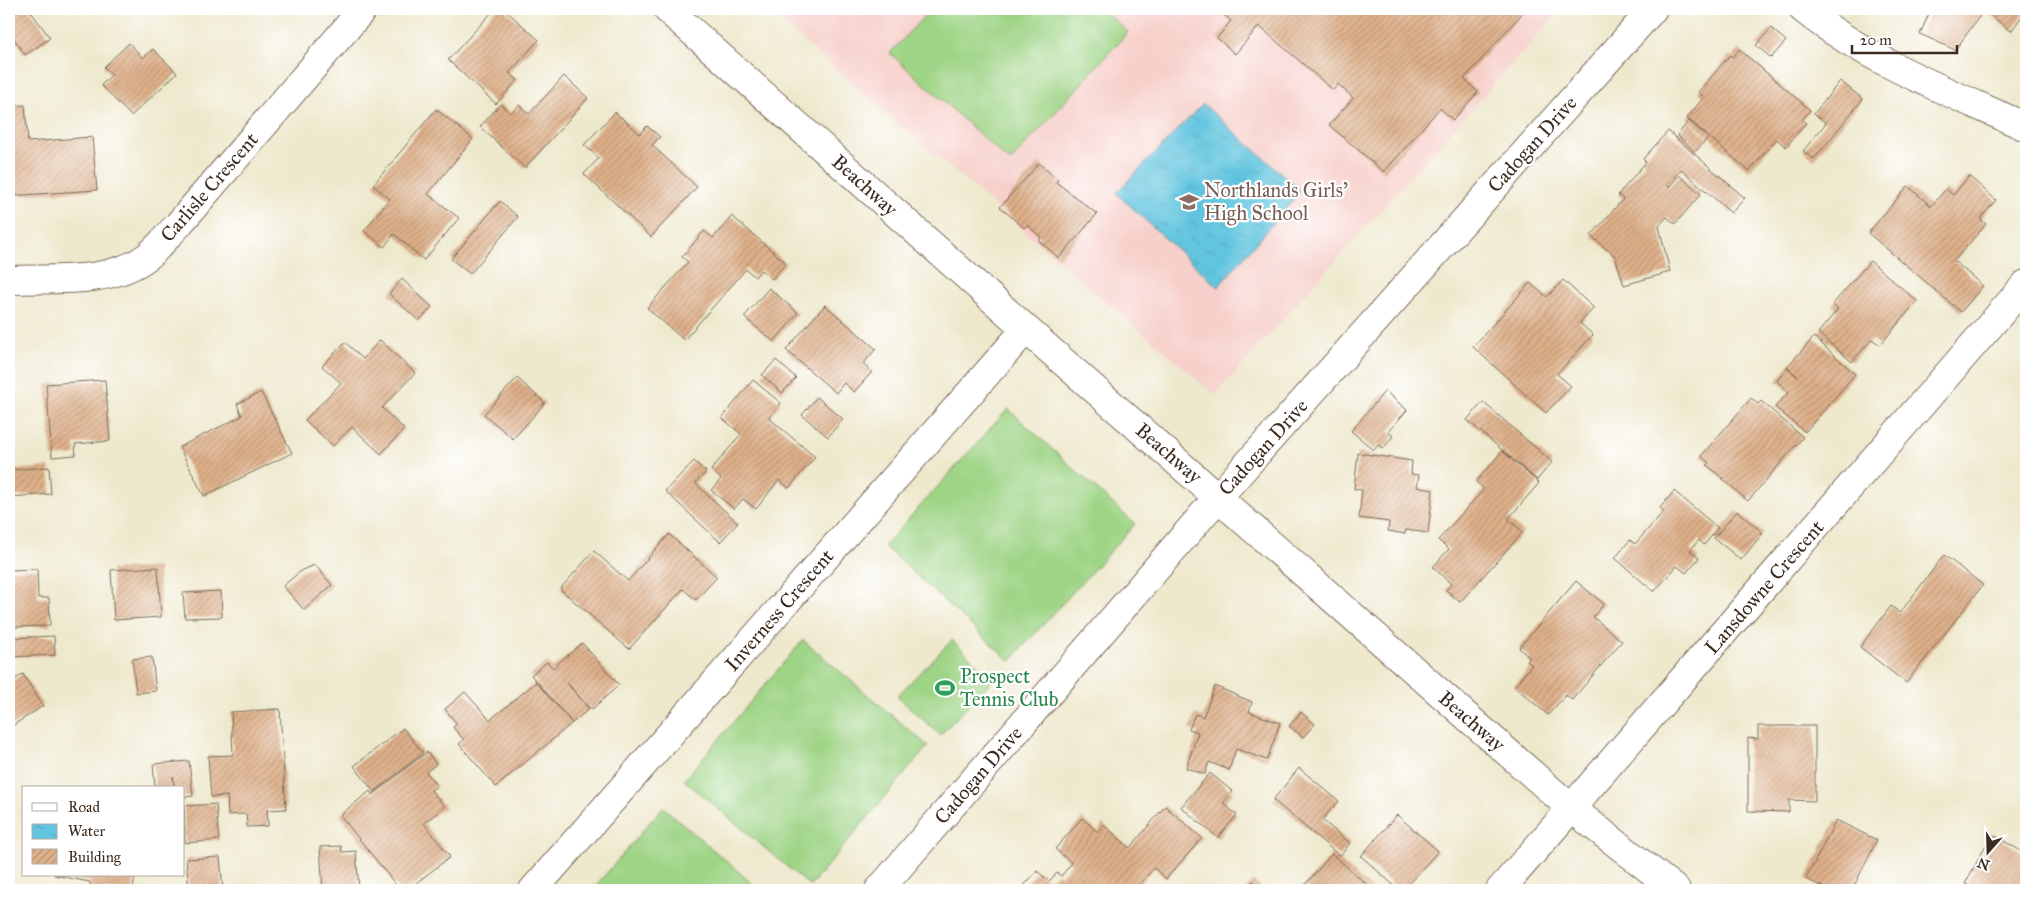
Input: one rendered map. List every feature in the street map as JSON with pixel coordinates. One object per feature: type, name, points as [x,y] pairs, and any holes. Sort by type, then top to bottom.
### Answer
[{"type":"street","name":"Carlisle Crescent","points":[[9,280],[80,277],[118,272],[148,256],[178,225],[363,9]]},
{"type":"street","name":"Beachway","points":[[666,9],[1026,329],[1572,809],[1676,890]]},
{"type":"street","name":"Cadogan Drive","points":[[879,890],[1218,496],[1653,9]]},
{"type":"street","points":[[1803,9],[1863,48],[1924,80],[2026,127]]},
{"type":"street","name":"Lansdowne Crescent","points":[[1500,890],[2026,284]]},
{"type":"street","name":"Inverness Crescent","points":[[532,890],[1026,329]]},
{"type":"shaded area","name":"Northlands Girls' High School","points":[[766,9],[1561,9],[1215,395]]},
{"type":"green space","points":[[931,9],[1102,9],[1128,32],[1010,162],[890,53]]},
{"type":"green space","points":[[1008,409],[1135,524],[1010,661],[884,546]]},
{"type":"green space","points":[[803,640],[928,746],[810,886],[684,780]]},
{"type":"green space","name":"Prospect Tennis Club","points":[[952,640],[993,680],[940,735],[897,696]]},
{"type":"green space","points":[[663,807],[760,890],[592,890]]},
{"type":"water","points":[[1203,104],[1301,191],[1218,287],[1116,193]]},
{"type":"building","points":[[10,9],[29,9],[50,38],[25,55],[13,37],[9,40]]},
{"type":"building","points":[[495,9],[504,9],[539,40],[509,73],[518,80],[496,104],[448,60]]},
{"type":"building","points":[[1217,9],[1526,9],[1464,79],[1478,92],[1453,120],[1440,108],[1384,172],[1329,125],[1353,98],[1338,84],[1333,90],[1259,26],[1235,54],[1217,38],[1231,21]]},
{"type":"building","points":[[1931,9],[1973,9],[1982,13],[1955,50],[1920,34]]},
{"type":"building","points":[[1983,9],[2026,9],[2026,11],[2011,31]]},
{"type":"building","points":[[1771,28],[1786,41],[1771,58],[1756,45]]},
{"type":"building","points":[[129,43],[143,58],[153,49],[177,73],[131,116],[101,85],[112,75],[104,67]]},
{"type":"building","points":[[1739,49],[1810,110],[1802,120],[1806,123],[1786,147],[1777,139],[1749,171],[1687,118],[1704,97],[1698,92],[1730,55],[1733,57]]},
{"type":"building","points":[[564,76],[588,98],[525,168],[480,127],[500,104],[511,113],[519,105],[529,114]]},
{"type":"building","points":[[1840,81],[1863,99],[1814,159],[1803,151],[1826,123],[1814,114]]},
{"type":"building","points":[[25,105],[28,142],[92,137],[97,190],[9,196],[9,106]]},
{"type":"building","points":[[436,109],[473,139],[428,194],[459,218],[424,260],[394,234],[384,247],[364,231],[390,199],[373,185]]},
{"type":"building","points":[[615,112],[640,134],[647,126],[660,137],[652,145],[697,187],[651,237],[584,174],[599,158],[584,145]]},
{"type":"building","points":[[1689,121],[1708,138],[1695,152],[1677,135]]},
{"type":"building","points":[[1668,131],[1745,198],[1731,213],[1681,169],[1667,185],[1669,187],[1679,175],[1701,194],[1675,224],[1667,217],[1659,226],[1670,272],[1624,285],[1615,256],[1591,236],[1623,199],[1618,195],[1646,162],[1643,159]]},
{"type":"building","points":[[1039,163],[1058,180],[1056,182],[1097,214],[1059,258],[1039,241],[1041,237],[1027,225],[1024,228],[1000,207]]},
{"type":"building","points":[[1969,176],[1996,200],[1980,219],[1986,224],[1954,261],[1983,286],[1961,312],[1868,233],[1908,186],[1931,206],[1946,189],[1953,195]]},
{"type":"building","points":[[500,201],[518,217],[470,274],[451,259]]},
{"type":"building","points":[[732,216],[786,263],[772,279],[761,270],[755,277],[746,269],[684,340],[647,308],[688,262],[682,257],[704,231],[713,238]]},
{"type":"building","points":[[1870,261],[1917,301],[1880,345],[1872,339],[1852,362],[1818,333],[1838,309],[1832,305]]},
{"type":"building","points":[[402,279],[432,307],[419,321],[389,294]]},
{"type":"building","points":[[1563,280],[1594,308],[1580,323],[1593,335],[1557,374],[1571,386],[1546,413],[1473,347],[1530,283],[1547,297]]},
{"type":"building","points":[[769,288],[798,313],[774,342],[744,317]]},
{"type":"building","points":[[825,305],[876,349],[863,364],[872,372],[854,392],[844,383],[836,393],[786,350]]},
{"type":"building","points":[[1814,337],[1855,374],[1805,432],[1775,407],[1789,392],[1777,381],[1787,368],[1798,377],[1787,367]]},
{"type":"building","points":[[380,340],[415,373],[382,408],[404,429],[381,454],[352,427],[333,446],[305,420],[341,383],[322,366],[345,342],[363,359]]},
{"type":"building","points":[[776,360],[796,378],[782,393],[762,375]]},
{"type":"building","points":[[517,378],[545,403],[513,439],[484,414]]},
{"type":"building","points":[[105,380],[110,441],[75,444],[76,455],[52,457],[46,384]]},
{"type":"building","points":[[753,380],[781,403],[769,418],[815,457],[789,488],[779,480],[756,509],[743,499],[734,509],[711,490],[721,479],[711,470],[741,434],[722,418]]},
{"type":"building","points":[[1385,391],[1407,410],[1388,432],[1393,436],[1383,449],[1378,445],[1374,450],[1351,431]]},
{"type":"building","points":[[261,392],[292,453],[204,496],[179,447],[242,416],[237,404]]},
{"type":"building","points":[[817,397],[843,419],[828,437],[802,415]]},
{"type":"building","points":[[1751,398],[1758,404],[1761,401],[1803,437],[1748,501],[1707,465],[1709,463],[1701,456]]},
{"type":"building","points":[[1483,402],[1552,462],[1537,480],[1467,420]]},
{"type":"building","points":[[1502,451],[1539,483],[1508,519],[1523,532],[1460,602],[1446,590],[1451,584],[1433,567],[1449,549],[1438,540],[1484,489],[1476,482]]},
{"type":"building","points":[[1358,453],[1412,461],[1411,474],[1419,475],[1417,487],[1433,490],[1428,533],[1406,530],[1405,534],[1388,531],[1389,522],[1359,518],[1362,490],[1354,489]]},
{"type":"building","points":[[694,461],[706,472],[695,483],[738,523],[720,542],[665,491]]},
{"type":"building","points":[[49,467],[51,494],[9,497],[9,470]]},
{"type":"building","points":[[1674,491],[1718,528],[1704,545],[1699,540],[1690,550],[1699,558],[1686,573],[1677,566],[1654,592],[1615,558],[1630,540],[1635,544],[1664,511],[1660,508]]},
{"type":"building","points":[[1737,511],[1763,533],[1741,560],[1714,538]]},
{"type":"building","points":[[669,534],[717,577],[696,600],[683,589],[629,649],[560,589],[594,551],[628,581]]},
{"type":"building","points":[[1944,555],[1983,585],[1906,683],[1860,647],[1891,606],[1900,613]]},
{"type":"building","points":[[315,565],[332,585],[304,610],[283,586],[302,570]]},
{"type":"building","points":[[158,567],[161,617],[114,620],[111,570]]},
{"type":"building","points":[[37,569],[38,598],[49,598],[50,626],[13,627],[12,597],[9,597],[9,570]]},
{"type":"building","points":[[1576,581],[1604,604],[1593,617],[1622,641],[1572,700],[1566,695],[1548,715],[1514,686],[1532,665],[1527,661],[1530,658],[1519,648]]},
{"type":"building","points":[[221,591],[222,617],[185,618],[183,593]]},
{"type":"building","points":[[54,636],[55,655],[9,657],[9,638]]},
{"type":"building","points":[[582,643],[619,685],[591,710],[567,683],[589,709],[572,723],[531,675],[547,662],[553,668]]},
{"type":"building","points":[[152,657],[156,691],[136,693],[132,659]]},
{"type":"building","points":[[9,674],[13,681],[23,674],[43,706],[9,728]]},
{"type":"building","points":[[536,682],[572,723],[496,787],[459,744],[464,740],[453,727],[457,724],[445,709],[465,692],[490,720]]},
{"type":"building","points":[[1215,686],[1252,702],[1249,712],[1280,723],[1267,760],[1236,749],[1229,770],[1209,762],[1205,774],[1186,768],[1198,732],[1189,729],[1195,714],[1203,717]]},
{"type":"building","points":[[280,709],[286,809],[267,810],[268,826],[247,827],[246,814],[228,815],[227,796],[211,797],[208,756],[233,755],[231,712]]},
{"type":"building","points":[[1301,712],[1315,724],[1303,737],[1289,726]]},
{"type":"building","points":[[1758,726],[1815,726],[1815,801],[1789,800],[1789,812],[1748,811],[1748,738],[1758,739]]},
{"type":"building","points":[[403,728],[423,753],[374,792],[354,766]]},
{"type":"building","points":[[427,752],[436,764],[426,772],[437,786],[431,790],[445,807],[424,823],[450,857],[407,890],[400,890],[340,815],[370,791],[372,795]]},
{"type":"building","points":[[189,761],[193,796],[185,797],[185,786],[155,786],[153,764]]},
{"type":"building","points":[[1299,768],[1339,801],[1322,820],[1350,843],[1340,856],[1273,800]]},
{"type":"building","points":[[1210,773],[1233,792],[1223,803],[1237,815],[1218,838],[1181,807]]},
{"type":"building","points":[[216,804],[219,840],[185,843],[185,806]]},
{"type":"building","points":[[1165,806],[1202,838],[1166,879],[1154,868],[1135,890],[1020,890],[1037,871],[1049,881],[1057,873],[1061,876],[1072,863],[1055,849],[1082,818],[1098,832],[1103,824],[1130,848]]},
{"type":"building","points":[[1397,815],[1438,851],[1403,890],[1399,890],[1361,856]]},
{"type":"building","points":[[1836,820],[1877,840],[1852,890],[1829,890],[1806,879]]},
{"type":"building","points":[[1992,834],[2026,854],[2026,890],[1972,890],[1973,888],[1965,884]]},
{"type":"building","points":[[341,846],[342,852],[356,851],[359,890],[323,890],[320,847]]},
{"type":"building","points":[[10,850],[12,879],[9,879]]},
{"type":"building","points":[[1332,854],[1373,890],[1310,890],[1304,886]]},
{"type":"building","points":[[220,857],[223,890],[189,890],[186,859]]},
{"type":"building","points":[[59,876],[135,876],[133,890],[90,889],[90,882]]},
{"type":"building","points":[[1253,881],[1264,890],[1245,890]]},
{"type":"place","name":"Northlands Girls' High School","points":[[1189,202]]},
{"type":"place","name":"Prospect Tennis Club","points":[[945,688]]}]
